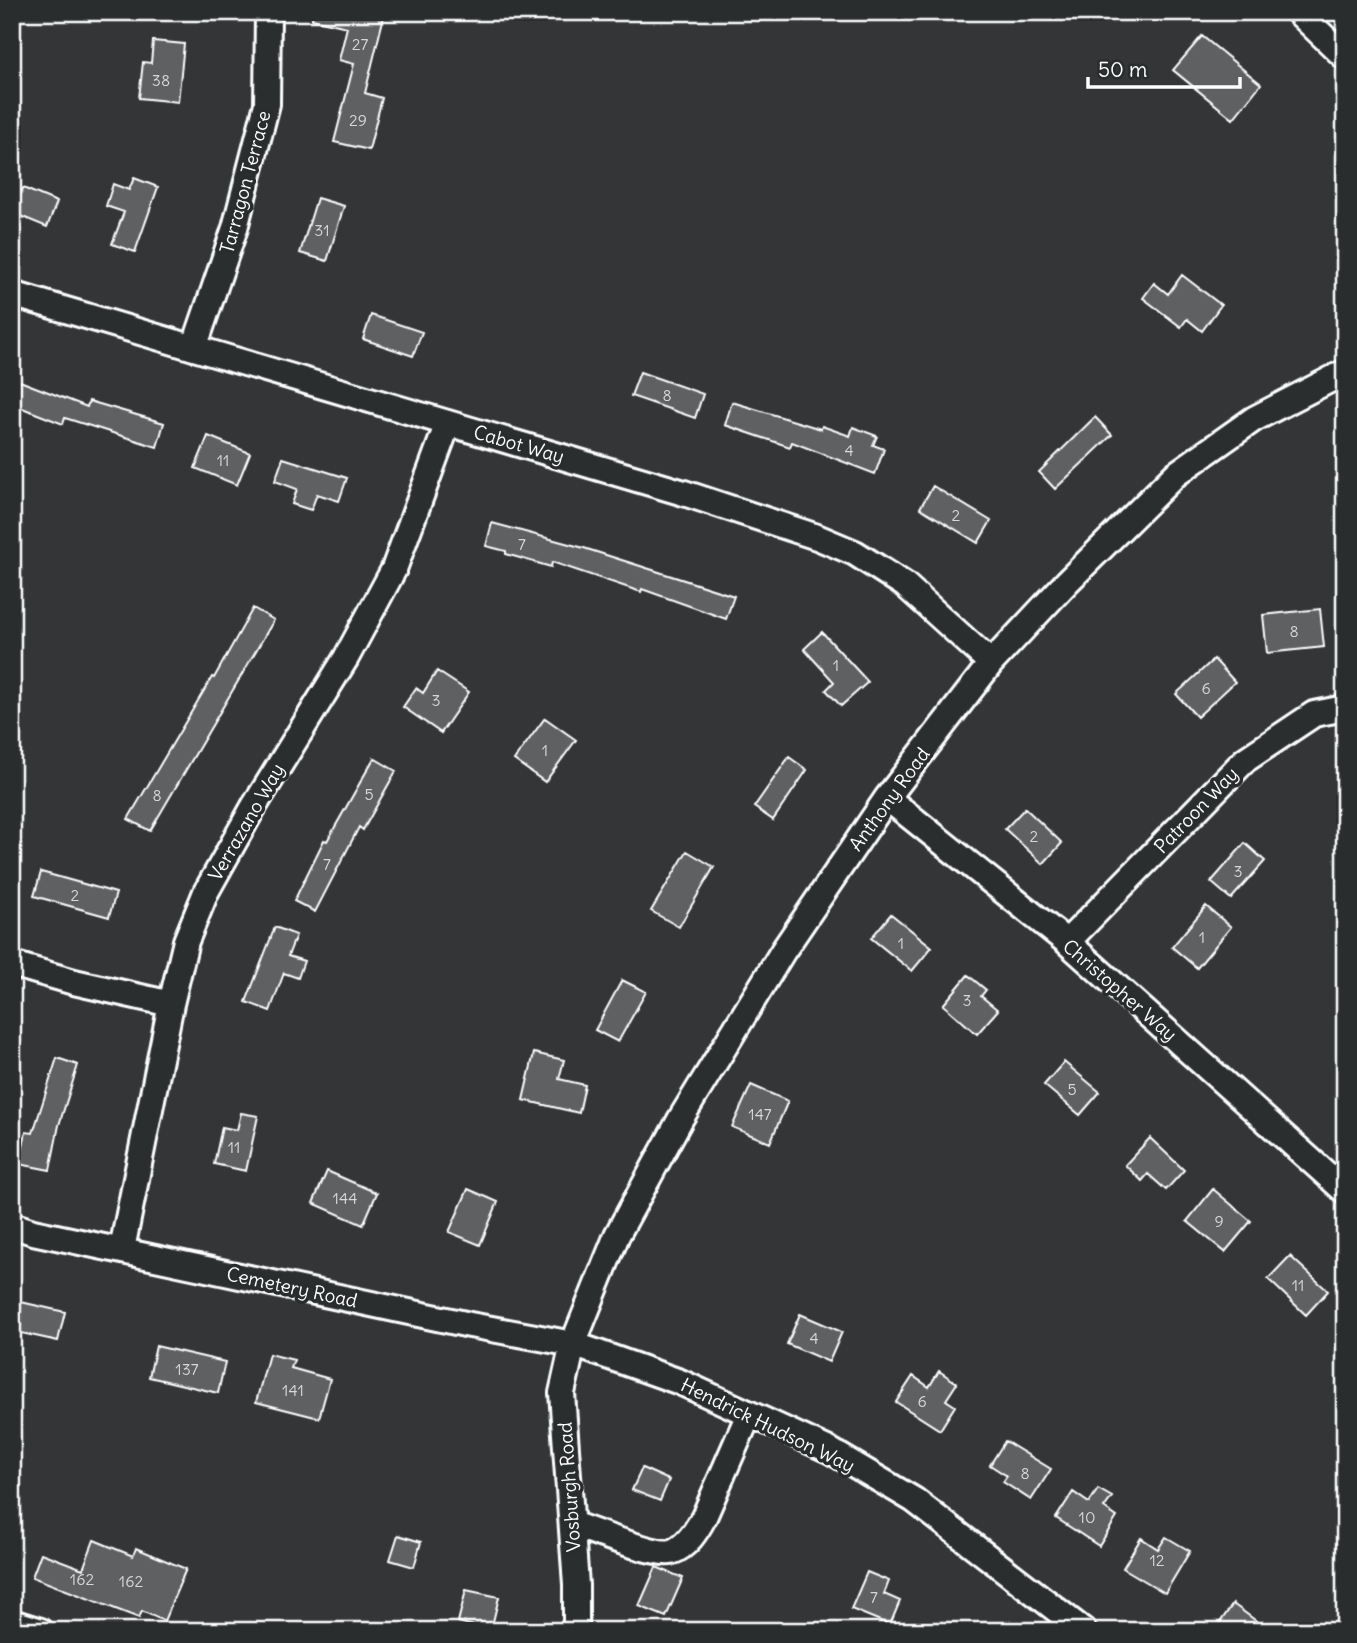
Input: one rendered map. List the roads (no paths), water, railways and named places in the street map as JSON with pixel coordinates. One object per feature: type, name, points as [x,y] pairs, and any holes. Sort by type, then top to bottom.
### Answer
[{"type":"street","name":"Tarragon Terrace","points":[[194,348],[235,228],[267,104],[268,12]]},
{"type":"street","points":[[1298,12],[1345,57]]},
{"type":"street","name":"Cabot Way","points":[[12,294],[684,492],[817,537],[855,553],[905,585],[991,663]]},
{"type":"street","name":"Anthony Road","points":[[573,1344],[617,1235],[681,1118],[783,951],[887,798],[991,663],[1067,582],[1176,474],[1254,419],[1345,372]]},
{"type":"street","name":"Verrazano Way","points":[[122,1250],[186,942],[206,892],[253,808],[346,658],[394,569],[448,424]]},
{"type":"street","name":"Patroon Way","points":[[1067,942],[1245,760],[1314,714],[1345,708]]},
{"type":"street","name":"Christopher Way","points":[[887,798],[1067,942],[1345,1191]]},
{"type":"street","points":[[12,964],[74,982],[171,1004]]},
{"type":"street","name":"Cemetery Road","points":[[12,1225],[33,1232],[470,1325],[573,1344]]},
{"type":"street","name":"Hendrick Hudson Way","points":[[573,1344],[680,1382],[831,1451],[914,1500],[1084,1631]]},
{"type":"street","name":"Vosburgh Road","points":[[573,1344],[562,1393],[576,1585],[576,1631]]},
{"type":"street","points":[[572,1524],[668,1553],[680,1547],[696,1532],[704,1517],[749,1414]]},
{"type":"street","points":[[12,1622],[41,1631]]}]
